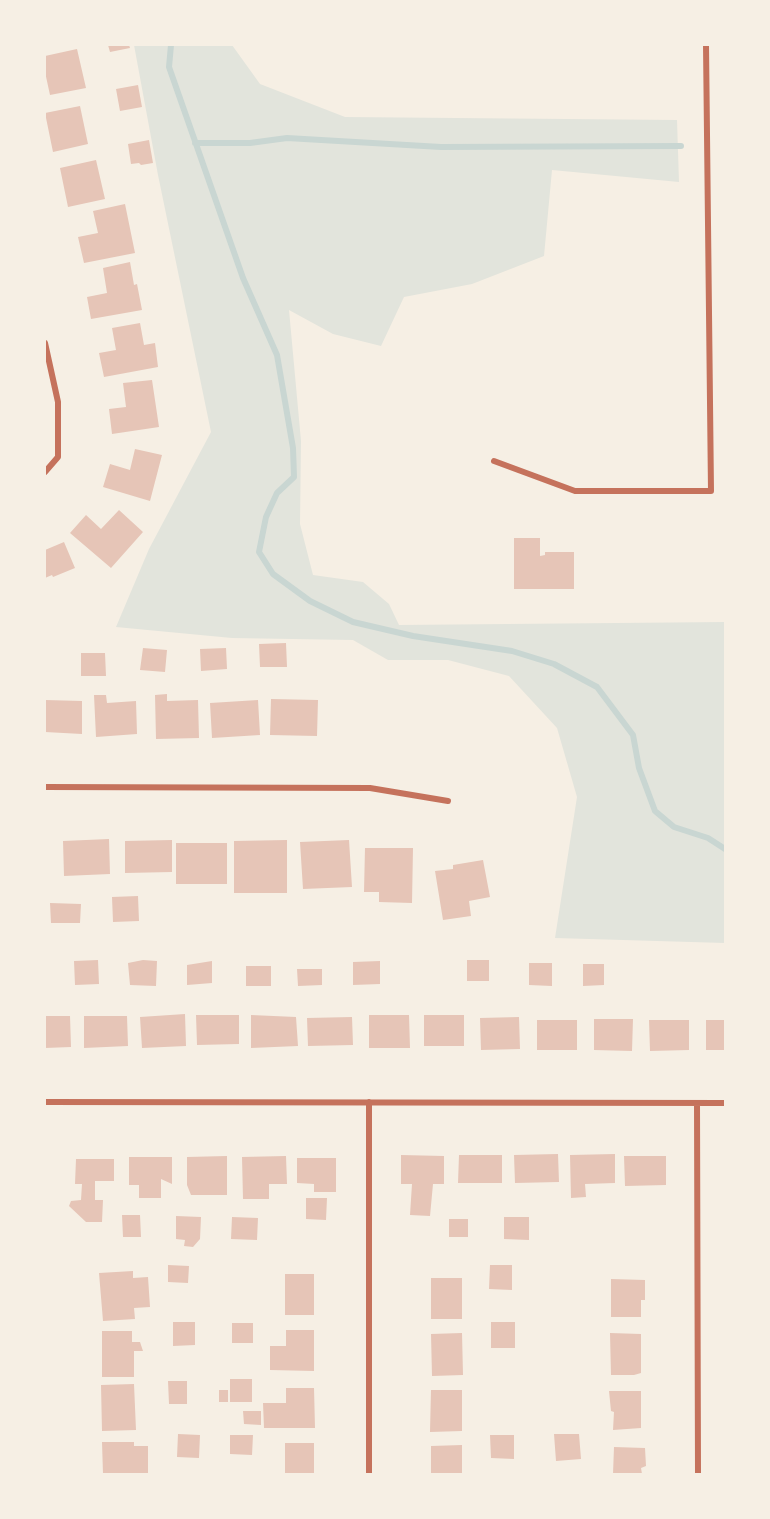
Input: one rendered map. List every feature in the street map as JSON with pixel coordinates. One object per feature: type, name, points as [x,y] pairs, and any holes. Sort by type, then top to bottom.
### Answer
[{"type":"street","points":[[494,461],[575,491],[711,491],[706,45]]},
{"type":"street","points":[[45,343],[58,402],[58,457],[45,472]]},
{"type":"street","points":[[45,787],[370,789],[448,801]]},
{"type":"street","points":[[45,1102],[725,1103]]},
{"type":"street","points":[[369,1102],[369,1474]]},
{"type":"street","points":[[697,1103],[698,1474]]},
{"type":"shaded area","points":[[134,45],[232,45],[260,84],[345,117],[677,120],[679,182],[552,170],[544,256],[472,284],[404,297],[381,346],[333,334],[289,310],[301,441],[300,524],[313,575],[363,582],[389,604],[399,625],[725,622],[725,943],[555,938],[577,797],[557,728],[509,676],[448,660],[388,660],[353,640],[232,638],[116,627],[149,549],[211,432],[158,175]]},
{"type":"building","points":[[108,45],[129,45],[130,48],[110,52]]},
{"type":"building","points":[[77,49],[86,88],[50,95],[45,72],[45,56]]},
{"type":"building","points":[[138,85],[142,107],[120,111],[116,89]]},
{"type":"building","points":[[80,106],[88,144],[53,152],[45,113]]},
{"type":"building","points":[[149,140],[153,163],[131,164],[128,144]]},
{"type":"building","points":[[96,160],[105,199],[68,207],[60,168]]},
{"type":"building","points":[[125,204],[135,253],[84,263],[78,237],[98,233],[93,211]]},
{"type":"building","points":[[130,262],[142,310],[91,319],[87,297],[107,293],[103,268]]},
{"type":"building","points":[[140,323],[144,345],[155,343],[158,367],[104,377],[99,353],[116,350],[112,328]]},
{"type":"building","points":[[152,380],[159,427],[112,434],[109,409],[126,407],[123,383]]},
{"type":"building","points":[[135,449],[162,455],[150,501],[103,487],[110,464],[130,470]]},
{"type":"building","points":[[119,510],[143,532],[111,568],[70,533],[86,515],[101,529]]},
{"type":"building","points":[[514,538],[540,538],[540,556],[545,555],[545,552],[574,552],[574,589],[514,589]]},
{"type":"building","points":[[64,542],[75,568],[45,578],[45,550]]},
{"type":"building","points":[[286,643],[287,667],[260,667],[259,644]]},
{"type":"building","points":[[143,648],[167,650],[165,672],[140,670]]},
{"type":"building","points":[[226,648],[227,669],[201,671],[200,649]]},
{"type":"building","points":[[81,653],[105,653],[106,676],[81,676]]},
{"type":"building","points":[[167,694],[167,701],[198,700],[199,738],[156,739],[155,695]]},
{"type":"building","points":[[94,695],[106,695],[107,703],[136,701],[137,734],[96,737]]},
{"type":"building","points":[[271,699],[318,700],[317,736],[270,735]]},
{"type":"building","points":[[45,700],[82,701],[82,734],[45,732]]},
{"type":"building","points":[[258,700],[260,735],[212,738],[210,703]]},
{"type":"building","points":[[109,839],[110,874],[64,876],[63,841]]},
{"type":"building","points":[[172,840],[172,872],[125,873],[125,841]]},
{"type":"building","points":[[287,840],[287,893],[234,893],[234,841]]},
{"type":"building","points":[[349,840],[352,887],[303,889],[300,842]]},
{"type":"building","points":[[176,843],[227,843],[227,884],[176,884]]},
{"type":"building","points":[[365,848],[413,848],[412,903],[379,902],[379,892],[364,892]]},
{"type":"building","points":[[483,860],[490,897],[469,901],[471,916],[443,920],[435,871],[453,869],[453,865]]},
{"type":"building","points":[[138,896],[139,921],[113,922],[112,897]]},
{"type":"building","points":[[50,903],[81,904],[80,923],[51,923]]},
{"type":"building","points":[[98,960],[99,984],[75,985],[74,961]]},
{"type":"building","points":[[143,960],[157,961],[156,986],[130,985],[128,963]]},
{"type":"building","points":[[467,960],[489,960],[489,981],[467,981]]},
{"type":"building","points":[[212,961],[212,983],[187,985],[187,965]]},
{"type":"building","points":[[380,961],[380,984],[353,985],[353,962]]},
{"type":"building","points":[[529,963],[552,963],[552,986],[529,985]]},
{"type":"building","points":[[583,964],[604,964],[604,985],[583,986]]},
{"type":"building","points":[[246,966],[271,966],[271,986],[246,986]]},
{"type":"building","points":[[297,969],[322,969],[322,985],[298,986]]},
{"type":"building","points":[[185,1014],[186,1046],[142,1048],[140,1017]]},
{"type":"building","points":[[196,1015],[239,1015],[239,1044],[197,1045]]},
{"type":"building","points":[[251,1015],[296,1017],[298,1046],[251,1048]]},
{"type":"building","points":[[369,1015],[409,1015],[410,1048],[369,1048]]},
{"type":"building","points":[[424,1015],[464,1015],[464,1046],[424,1046]]},
{"type":"building","points":[[45,1016],[70,1016],[71,1047],[45,1048]]},
{"type":"building","points":[[84,1016],[127,1016],[128,1046],[84,1048]]},
{"type":"building","points":[[352,1017],[353,1045],[308,1046],[307,1018]]},
{"type":"building","points":[[519,1017],[520,1049],[481,1050],[480,1018]]},
{"type":"building","points":[[594,1019],[633,1019],[632,1051],[594,1050]]},
{"type":"building","points":[[537,1020],[577,1020],[577,1050],[537,1050]]},
{"type":"building","points":[[649,1020],[689,1020],[689,1050],[650,1051]]},
{"type":"building","points":[[706,1020],[725,1020],[725,1050],[706,1050]]},
{"type":"building","points":[[558,1154],[559,1182],[515,1183],[514,1155]]},
{"type":"building","points":[[615,1154],[615,1183],[585,1184],[586,1197],[571,1198],[570,1155]]},
{"type":"building","points":[[401,1155],[444,1156],[444,1184],[433,1184],[430,1216],[410,1215],[412,1184],[401,1184]]},
{"type":"building","points":[[459,1155],[502,1155],[502,1183],[458,1183]]},
{"type":"building","points":[[227,1156],[227,1195],[191,1195],[187,1185],[187,1157]]},
{"type":"building","points":[[286,1156],[287,1184],[269,1184],[269,1199],[243,1199],[242,1157]]},
{"type":"building","points":[[624,1156],[666,1156],[666,1185],[625,1186]]},
{"type":"building","points":[[129,1157],[172,1157],[172,1184],[161,1179],[161,1198],[139,1198],[139,1185],[129,1185]]},
{"type":"building","points":[[297,1158],[336,1158],[336,1192],[314,1192],[314,1184],[297,1183]]},
{"type":"building","points":[[76,1159],[114,1159],[114,1181],[95,1181],[95,1200],[103,1200],[102,1222],[86,1222],[69,1206],[71,1201],[81,1200],[82,1184],[75,1184]]},
{"type":"building","points":[[306,1198],[327,1198],[326,1220],[306,1219]]},
{"type":"building","points":[[122,1215],[140,1215],[141,1237],[123,1237]]},
{"type":"building","points":[[176,1216],[201,1217],[200,1239],[193,1247],[184,1246],[185,1240],[176,1239]]},
{"type":"building","points":[[232,1217],[258,1218],[257,1240],[231,1239]]},
{"type":"building","points":[[504,1217],[529,1217],[529,1240],[504,1239]]},
{"type":"building","points":[[449,1219],[468,1219],[468,1237],[449,1237]]},
{"type":"building","points":[[168,1265],[189,1266],[188,1283],[168,1282]]},
{"type":"building","points":[[490,1265],[512,1265],[512,1290],[489,1289]]},
{"type":"building","points":[[133,1271],[133,1278],[148,1277],[150,1307],[134,1308],[135,1319],[103,1321],[99,1273]]},
{"type":"building","points":[[285,1274],[314,1274],[314,1315],[285,1315]]},
{"type":"building","points":[[431,1278],[462,1278],[462,1319],[431,1319]]},
{"type":"building","points":[[611,1279],[645,1280],[645,1300],[641,1300],[641,1317],[611,1317]]},
{"type":"building","points":[[173,1322],[195,1322],[195,1345],[173,1346]]},
{"type":"building","points":[[491,1322],[515,1322],[515,1348],[491,1348]]},
{"type":"building","points":[[232,1323],[253,1323],[253,1343],[232,1343]]},
{"type":"building","points":[[286,1330],[314,1330],[314,1371],[270,1370],[270,1346],[286,1346]]},
{"type":"building","points":[[102,1331],[132,1331],[132,1342],[140,1342],[143,1351],[134,1351],[134,1377],[102,1377]]},
{"type":"building","points":[[462,1333],[463,1375],[432,1376],[431,1334]]},
{"type":"building","points":[[610,1333],[641,1334],[641,1373],[611,1375]]},
{"type":"building","points":[[230,1379],[252,1379],[252,1402],[230,1402]]},
{"type":"building","points":[[168,1381],[187,1381],[187,1404],[169,1404]]},
{"type":"building","points":[[134,1384],[136,1430],[102,1431],[101,1385]]},
{"type":"building","points":[[286,1388],[314,1388],[315,1428],[264,1428],[263,1403],[286,1403]]},
{"type":"building","points":[[219,1390],[228,1390],[228,1402],[219,1402]]},
{"type":"building","points":[[431,1390],[462,1390],[462,1431],[430,1432]]},
{"type":"building","points":[[609,1391],[641,1391],[641,1428],[613,1430],[614,1412],[611,1411]]},
{"type":"building","points":[[243,1411],[261,1411],[261,1425],[244,1424]]},
{"type":"building","points":[[178,1434],[200,1435],[199,1458],[177,1457]]},
{"type":"building","points":[[554,1434],[579,1434],[581,1459],[556,1461]]},
{"type":"building","points":[[230,1435],[253,1435],[252,1455],[230,1454]]},
{"type":"building","points":[[490,1435],[514,1435],[514,1459],[491,1458]]},
{"type":"building","points":[[102,1442],[134,1442],[134,1446],[148,1446],[148,1474],[103,1474]]},
{"type":"building","points":[[285,1443],[314,1443],[314,1474],[285,1474]]},
{"type":"building","points":[[462,1445],[462,1474],[431,1474],[431,1446]]},
{"type":"building","points":[[614,1447],[645,1448],[646,1466],[641,1468],[642,1474],[613,1474]]},
{"type":"waterway","points":[[171,45],[169,67],[243,278],[277,355],[293,448],[294,477],[277,493],[266,517],[259,552],[273,574],[310,601],[353,622],[413,636],[512,651],[554,664],[597,687],[633,735],[639,768],[655,811],[674,827],[708,838],[725,849]]},
{"type":"waterway","points":[[195,143],[250,143],[287,138],[441,147],[681,146]]}]
